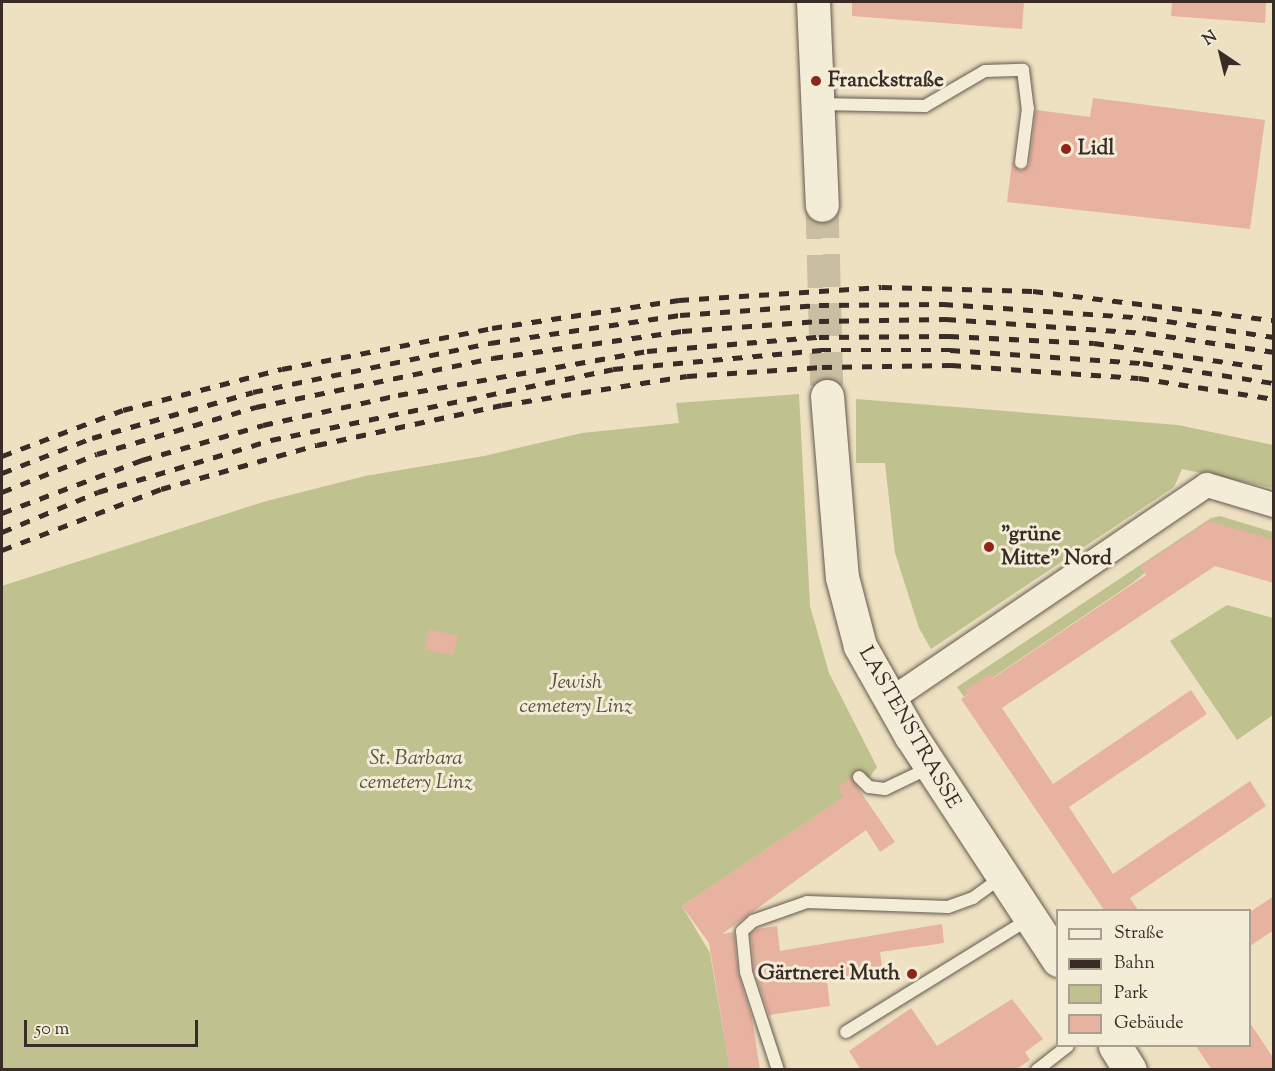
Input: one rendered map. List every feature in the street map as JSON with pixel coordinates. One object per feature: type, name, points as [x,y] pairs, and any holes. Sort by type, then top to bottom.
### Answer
[{"type":"main road","points":[[822,205],[814,16],[829,2]]},
{"type":"main road","name":"LASTENSTRASSE","points":[[827,396],[831,482],[845,596],[861,646],[889,701],[930,767],[1001,878],[1056,957]]},
{"type":"main road","points":[[1115,1047],[1130,1070]]},
{"type":"street","points":[[889,701],[1207,485],[1274,505]]},
{"type":"lane","points":[[817,104],[926,106],[985,71],[1023,70],[1028,108],[1022,163]]},
{"type":"lane","points":[[859,777],[869,787],[885,789],[930,767]]},
{"type":"lane","points":[[778,1070],[746,972],[742,931],[753,921],[807,902],[948,908],[973,898],[1001,878]]},
{"type":"lane","points":[[846,1032],[1029,919]]},
{"type":"lane","points":[[1037,1070],[1067,1047]]},
{"type":"green space","name":"St. Barbara cemetery Linz","points":[[799,394],[810,606],[829,673],[877,767],[868,779],[864,773],[854,781],[858,788],[682,906],[710,953],[730,1069],[2,1069],[2,586],[263,502],[365,476],[484,456],[582,433],[679,423],[676,403]]},
{"type":"green space","name":"\"grüne Mitte\" Nord","points":[[856,399],[1178,425],[1273,445],[1273,488],[1182,469],[1174,487],[931,649],[919,628],[895,553],[885,463],[856,463]]},
{"type":"green space","points":[[1220,516],[1273,532],[1273,541],[1209,522],[1131,584],[964,697],[957,687],[1211,518]]},
{"type":"green space","points":[[1227,605],[1273,618],[1273,715],[1237,740],[1170,641]]},
{"type":"building","points":[[852,2],[1024,2],[1022,29],[852,16]]},
{"type":"building","points":[[1172,2],[1266,2],[1265,23],[1171,16]]},
{"type":"building","points":[[1093,98],[1265,120],[1250,229],[1007,202],[1012,162],[1021,171],[1029,165],[1036,110],[1090,117]]},
{"type":"building","points":[[1209,521],[1274,540],[1274,583],[1215,566],[1002,708],[1053,784],[1191,690],[1207,714],[1069,807],[1113,874],[1250,781],[1266,806],[1130,898],[1137,909],[1103,909],[961,699],[968,695],[965,690],[990,673],[993,678],[1146,575],[1140,567]]},
{"type":"building","points":[[429,629],[458,636],[453,655],[425,649]]},
{"type":"building","points":[[851,778],[895,842],[880,852],[866,830],[722,934],[734,932],[738,973],[752,1018],[760,1070],[730,1070],[709,943],[682,906],[844,797],[838,787]]},
{"type":"building","points":[[1274,896],[1274,930],[1251,945],[1251,911]]},
{"type":"building","points":[[942,924],[944,943],[880,952],[883,974],[827,982],[830,1006],[769,1015],[754,970],[751,934],[757,929],[777,926],[780,951]]},
{"type":"building","points":[[1012,999],[1043,1039],[1025,1052],[1030,1060],[1015,1070],[861,1070],[849,1051],[911,1008],[937,1046]]},
{"type":"building","points":[[1251,1024],[1274,1059],[1274,1070],[1212,1070],[1197,1047],[1251,1047]]},
{"type":"tunnel","points":[[822,205],[827,396]]},
{"type":"railway","points":[[2,456],[123,410],[282,369],[492,328],[679,300],[882,287],[1033,291],[1274,320]]},
{"type":"railway","points":[[2,473],[92,438],[253,392],[490,343],[680,315],[819,305],[943,304],[1147,318],[1274,337]]},
{"type":"railway","points":[[2,492],[97,454],[256,407],[493,358],[682,331],[819,321],[946,319],[1146,333],[1274,352]]},
{"type":"railway","points":[[2,513],[142,460],[263,425],[398,395],[647,351],[819,337],[949,336],[1094,343],[1274,369]]},
{"type":"railway","points":[[2,532],[98,492],[271,440],[613,369],[821,350],[950,350],[1143,363],[1274,383]]},
{"type":"railway","points":[[2,550],[161,489],[317,445],[502,405],[687,376],[822,367],[951,365],[1139,378],[1274,399]]},
{"type":"place","name":"Franckstraße","points":[[816,81]]},
{"type":"place","name":"Lidl","points":[[1066,149]]},
{"type":"place","name":"\"grüne Mitte\" Nord","points":[[989,547]]},
{"type":"place","name":"Gärtnerei Muth","points":[[912,974]]},
{"type":"park label","name":"Jewish cemetery Linz","points":[[576,695]]}]
